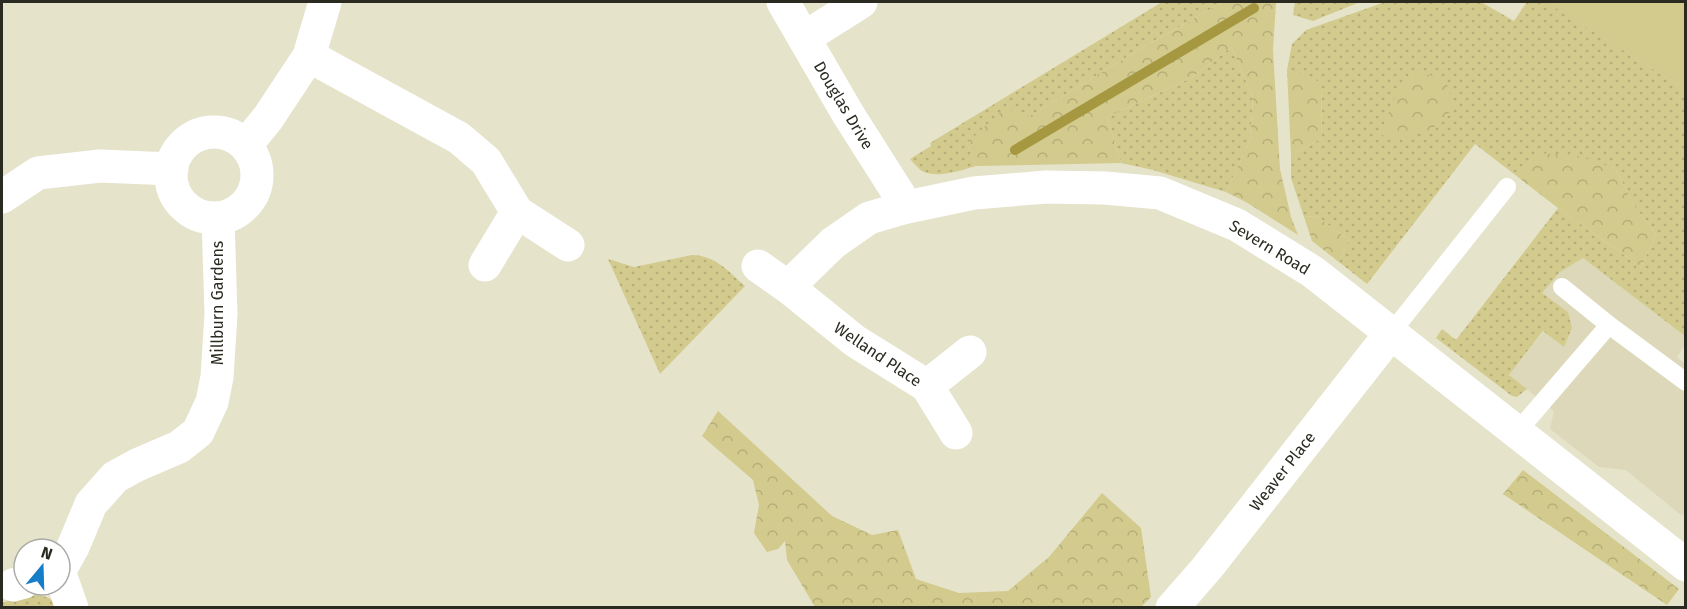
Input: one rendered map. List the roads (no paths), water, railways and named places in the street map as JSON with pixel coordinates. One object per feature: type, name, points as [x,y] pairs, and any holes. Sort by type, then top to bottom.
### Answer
[{"type":"street","points":[[2,197],[38,173],[100,166],[172,169],[182,147],[201,134],[213,132],[225,134],[246,145],[268,118],[309,56],[325,2]]},
{"type":"street","name":"Douglas Drive","points":[[783,2],[848,114],[908,207]]},
{"type":"street","points":[[804,38],[861,2]]},
{"type":"street","points":[[309,56],[459,138],[486,161],[517,212],[568,245]]},
{"type":"street","name":"Millburn Gardens","points":[[172,169],[174,191],[179,201],[187,209],[207,218],[218,219],[231,215],[243,208],[252,197],[257,184],[254,157],[246,145]]},
{"type":"street","name":"Severn Road","points":[[788,287],[833,243],[869,219],[908,207],[974,193],[1046,188],[1105,188],[1160,194],[1237,225],[1312,272],[1686,566]]},
{"type":"street","points":[[485,265],[517,212]]},
{"type":"street","name":"Millburn Gardens","points":[[72,549],[91,504],[115,477],[179,447],[198,432],[212,402],[217,377],[220,314],[218,219]]},
{"type":"street","name":"Welland Place","points":[[758,266],[855,341],[927,386],[956,433]]},
{"type":"street","name":"Weaver Place","points":[[1172,608],[1207,568],[1391,333]]},
{"type":"street","points":[[927,386],[970,352]]},
{"type":"lane","points":[[1391,333],[1507,187]]},
{"type":"lane","points":[[1562,287],[1686,382]]},
{"type":"lane","points":[[1517,432],[1609,325]]},
{"type":"waterway","points":[[1015,150],[1254,8]]}]
